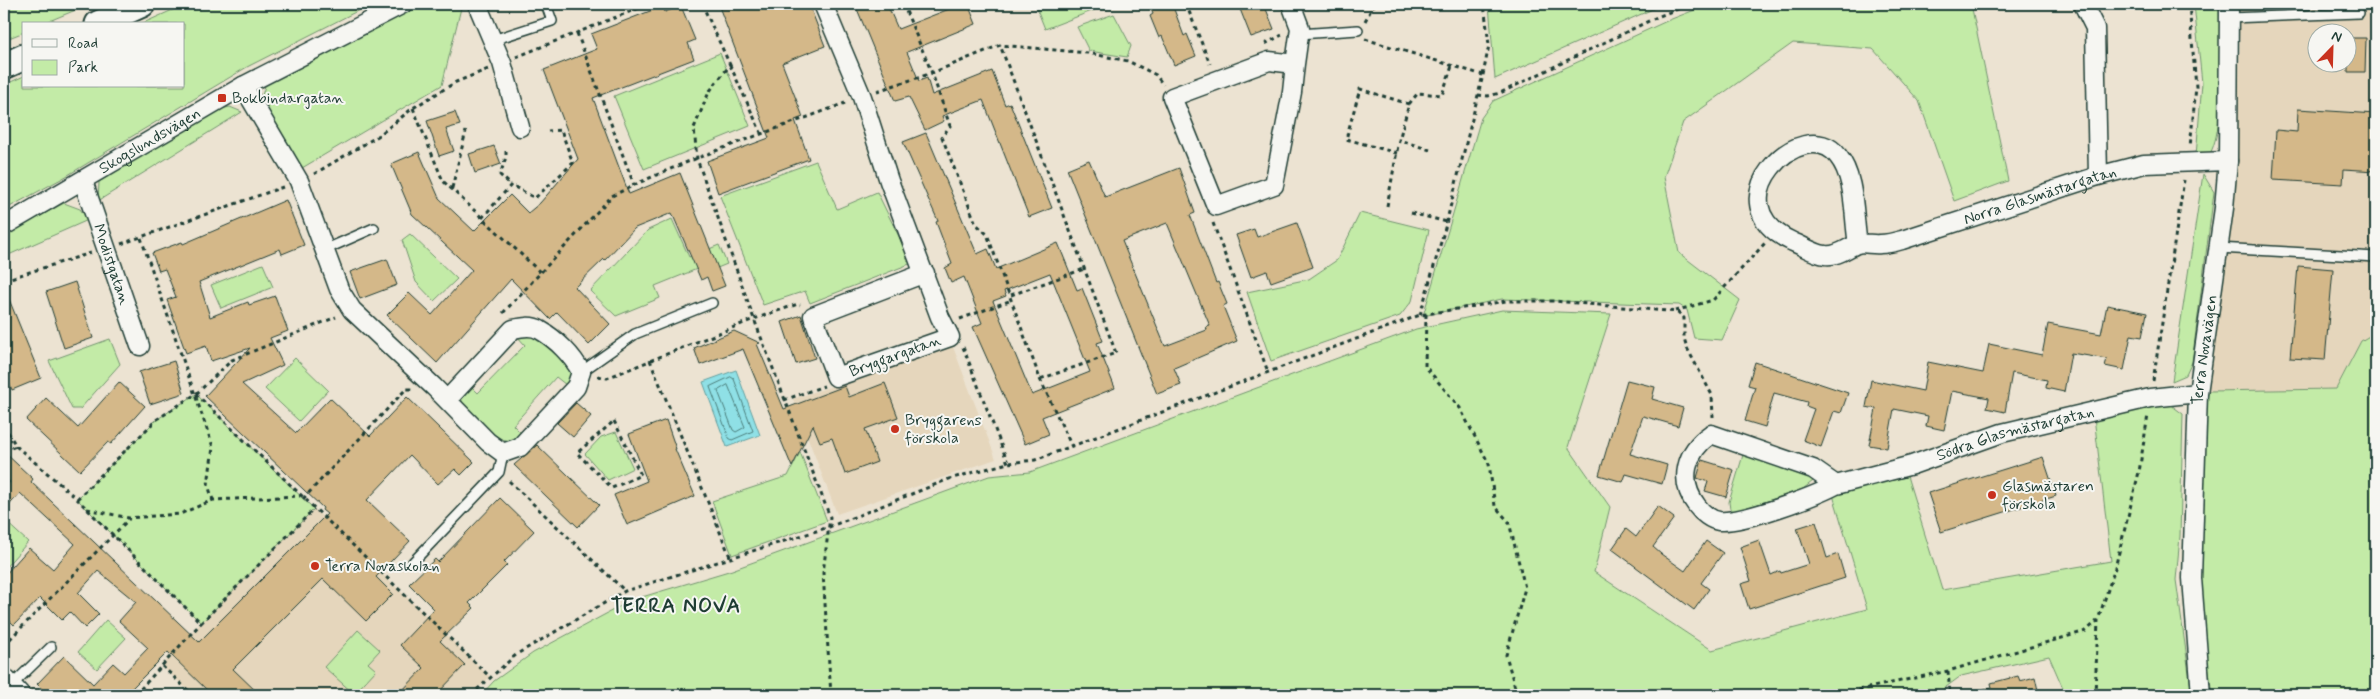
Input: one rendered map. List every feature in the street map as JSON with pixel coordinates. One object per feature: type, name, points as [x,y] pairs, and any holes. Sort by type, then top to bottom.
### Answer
[{"type":"main road","points":[[102,22],[142,4]]},
{"type":"main road","points":[[4,66],[22,58]]},
{"type":"street","name":"Skogslundsvägen","points":[[4,226],[243,86],[403,4]]},
{"type":"street","points":[[477,4],[502,63],[520,128]]},
{"type":"street","name":"Bryggargatan","points":[[813,316],[836,377],[950,337],[940,317],[889,181],[862,97],[823,4]]},
{"type":"street","points":[[1291,4],[1300,28],[1292,34],[1295,64],[1292,92],[1274,185],[1216,206],[1172,97],[1269,61],[1295,64]]},
{"type":"street","points":[[2083,4],[2095,28],[2098,176]]},
{"type":"street","name":"Terra Novavägen","points":[[2201,695],[2192,578],[2198,393],[2228,161],[2229,11]]},
{"type":"street","points":[[243,86],[299,181],[339,289],[352,310],[434,387],[488,442],[503,454],[520,447],[576,387],[581,372],[574,358],[540,329],[526,326],[513,329],[447,400]]},
{"type":"street","points":[[1775,232],[1764,219],[1759,205],[1760,190],[1764,176],[1772,165],[1787,152],[1806,145],[1823,146],[1837,154],[1848,171],[1858,244]]},
{"type":"street","name":"Norra Glasmästargatan","points":[[1775,232],[1825,256],[1844,252],[1858,244],[1880,244],[1902,240],[2098,176],[2144,164],[2228,161]]},
{"type":"street","name":"Modistgatan","points":[[83,181],[140,346]]},
{"type":"street","points":[[813,316],[925,273]]},
{"type":"street","name":"Södra Glasmästargatan","points":[[1711,434],[1700,441],[1692,451],[1685,480],[1689,496],[1701,512],[1717,521],[1738,520],[1818,495],[1836,486],[1912,465],[2002,433],[2150,398],[2198,393]]},
{"type":"street","points":[[1711,434],[1813,469],[1836,486]]},
{"type":"lane","points":[[493,40],[552,21],[546,4]]},
{"type":"lane","points":[[2229,11],[2358,13]]},
{"type":"lane","points":[[1292,34],[1358,30]]},
{"type":"lane","points":[[324,250],[374,228]]},
{"type":"lane","points":[[2218,248],[2376,257]]},
{"type":"lane","points":[[581,372],[636,334],[712,303]]},
{"type":"lane","points":[[413,562],[500,472],[503,454]]},
{"type":"lane","points":[[12,686],[52,647]]},
{"type":"path","points":[[4,280],[140,238],[299,181],[338,161],[378,136],[413,108],[456,82],[649,4]]},
{"type":"path","points":[[702,4],[762,135]]},
{"type":"path","points":[[903,4],[932,73],[950,126],[942,138],[976,224],[987,234],[1011,295],[1040,379],[1072,447]]},
{"type":"path","points":[[1186,4],[1213,71]]},
{"type":"path","points":[[1374,4],[1372,11],[1358,30],[1362,39],[1483,75]]},
{"type":"path","points":[[1420,315],[1446,222],[1483,75],[1489,44],[1484,4]]},
{"type":"path","points":[[1478,95],[1488,96],[1500,93],[1657,16],[1690,4]]},
{"type":"path","points":[[577,33],[634,185]]},
{"type":"path","points":[[1262,45],[1292,34]]},
{"type":"path","points":[[1000,45],[1116,353],[1040,379]]},
{"type":"path","points":[[502,315],[612,196],[697,159],[862,97],[932,73],[1000,45],[1088,53],[1128,62],[1156,75],[1172,97]]},
{"type":"path","points":[[730,65],[709,92],[694,128],[697,159],[754,319],[830,516],[823,572],[831,695]]},
{"type":"path","points":[[1387,206],[1399,140],[1409,104],[1418,93],[1442,95],[1452,66]]},
{"type":"path","points":[[1397,153],[1346,139],[1360,89],[1409,104]]},
{"type":"path","points":[[413,108],[443,181],[541,273]]},
{"type":"path","points":[[506,151],[506,158],[500,175],[511,185],[535,198],[573,163],[561,130],[548,131]]},
{"type":"path","points":[[452,189],[466,131]]},
{"type":"path","points":[[1399,140],[1430,150]]},
{"type":"path","points":[[482,218],[511,185]]},
{"type":"path","points":[[1411,212],[1446,222]]},
{"type":"path","points":[[1212,222],[1268,372]]},
{"type":"path","points":[[471,695],[490,677],[532,644],[625,591],[731,560],[829,528],[949,479],[1008,463],[1035,460],[1420,315],[1506,301],[1554,301],[1674,311],[1713,300],[1775,232]]},
{"type":"path","points":[[140,238],[213,447],[208,485],[213,500]]},
{"type":"path","points":[[1011,295],[1084,269]]},
{"type":"path","points":[[954,321],[1012,300]]},
{"type":"path","points":[[581,372],[607,378],[754,319],[798,304],[813,316]]},
{"type":"path","points":[[77,499],[156,420],[196,394],[232,360],[352,310]]},
{"type":"path","points":[[1674,311],[1684,318],[1684,338],[1687,348],[1712,395],[1711,434]]},
{"type":"path","points":[[1426,314],[1425,366],[1460,408],[1489,464],[1495,506],[1510,522],[1525,588],[1506,655],[1517,695]]},
{"type":"path","points":[[960,339],[1008,463]]},
{"type":"path","points":[[650,360],[731,560]]},
{"type":"path","points":[[86,508],[129,518],[180,514],[213,500],[302,497],[406,389],[434,387]]},
{"type":"path","points":[[196,394],[314,510],[490,677]]},
{"type":"path","points":[[614,421],[641,476],[612,488],[577,453],[614,421]]},
{"type":"path","points":[[4,425],[16,446],[77,499],[201,622]]},
{"type":"path","points":[[4,451],[16,446]]},
{"type":"path","points":[[500,472],[625,591]]},
{"type":"path","points":[[135,695],[201,622],[314,510]]},
{"type":"path","points":[[4,645],[129,518]]},
{"type":"path","points":[[2095,695],[2098,620]]},
{"type":"path","points":[[162,666],[193,695]]},
{"type":"path","points":[[1948,671],[1950,695]]},
{"type":"shaded area","points":[[2237,4],[2376,4],[2376,332],[2361,341],[2336,389],[2208,391],[2237,164],[2240,46]]},
{"type":"shaded area","name":"Bryggarens förskola","points":[[953,347],[996,459],[837,514],[793,399]]},
{"type":"shaded area","name":"Terra Novaskolan","points":[[314,509],[490,677],[471,695],[193,695],[162,666],[201,623]]},
{"type":"green space","points":[[4,4],[90,4],[47,22],[22,22],[22,33],[4,40]]},
{"type":"green space","points":[[186,4],[371,4],[247,67],[63,178],[4,210],[4,85],[22,77],[22,88],[185,88],[185,22],[146,22]]},
{"type":"green space","points":[[421,4],[462,4],[442,85],[302,168],[260,101],[266,83]]},
{"type":"green space","points":[[1035,4],[1110,4],[1045,29]]},
{"type":"green space","points":[[1489,4],[1654,4],[1655,8],[1495,79]]},
{"type":"green space","points":[[1710,4],[1971,4],[2008,181],[1954,201],[1919,101],[1873,49],[1793,43],[1683,122],[1664,177],[1679,253],[1740,300],[1722,340],[1694,338],[1687,310],[1679,305],[1502,299],[1423,316],[1481,118],[1493,101],[1669,20]]},
{"type":"green space","points":[[2194,4],[2219,4],[2221,59],[2219,121],[2216,138],[2211,152],[2196,156],[2202,83]]},
{"type":"green space","points":[[1114,14],[1131,46],[1127,57],[1089,51],[1077,27]]},
{"type":"green space","points":[[720,53],[750,126],[644,169],[614,96]]},
{"type":"green space","points":[[230,107],[242,112],[98,201],[99,182],[216,110]]},
{"type":"green space","points":[[816,161],[837,209],[877,192],[912,263],[810,303],[805,291],[763,305],[720,196]]},
{"type":"green space","points":[[2203,174],[2214,192],[2192,362],[2186,375],[2172,381]]},
{"type":"green space","points":[[64,203],[80,209],[88,220],[4,257],[4,236]]},
{"type":"green space","points":[[1360,213],[1429,230],[1412,301],[1400,316],[1271,361],[1247,292],[1309,279],[1337,260]]},
{"type":"green space","points":[[672,219],[689,257],[719,245],[727,264],[700,275],[697,269],[655,286],[660,298],[616,316],[590,291],[648,230]]},
{"type":"green space","points":[[410,234],[457,279],[434,301],[416,282],[402,240]]},
{"type":"green space","points":[[263,264],[273,287],[221,308],[211,285]]},
{"type":"green space","points":[[1502,310],[1611,314],[1568,447],[1610,507],[1594,572],[1712,650],[1867,609],[1833,495],[1907,476],[1942,590],[2111,561],[2094,417],[2158,403],[2171,405],[2183,414],[2180,536],[2176,580],[2192,695],[2066,695],[2049,656],[1961,676],[1935,695],[481,695],[494,681],[533,653],[632,600],[732,570],[989,476],[1030,472],[1416,329]]},
{"type":"green space","points":[[2376,332],[2376,695],[2212,695],[2197,580],[2208,391],[2336,389],[2361,341]]},
{"type":"green space","points":[[526,333],[540,340],[561,356],[566,362],[571,376],[566,385],[556,377],[513,425],[522,434],[510,440],[504,440],[493,434],[466,409],[462,402],[462,394],[468,383],[478,393],[525,345],[516,335]]},
{"type":"green space","points":[[110,339],[120,364],[80,409],[72,409],[49,361]]},
{"type":"green space","points":[[295,358],[328,390],[299,421],[265,389]]},
{"type":"green space","points":[[196,394],[314,509],[201,623],[77,499],[156,420]]},
{"type":"green space","points":[[616,432],[633,468],[608,480],[585,454],[601,437]]},
{"type":"green space","points":[[800,452],[827,521],[732,555],[712,501],[788,476]]},
{"type":"green space","points":[[1743,455],[1811,477],[1813,481],[1803,489],[1734,512],[1730,509],[1729,502]]},
{"type":"green space","points":[[4,520],[28,542],[4,569]]},
{"type":"green space","points":[[106,620],[126,638],[97,669],[78,652]]},
{"type":"green space","points":[[358,630],[380,650],[368,663],[376,670],[354,694],[324,667]]},
{"type":"water","points":[[736,370],[760,435],[727,447],[703,382]]},
{"type":"building","points":[[718,4],[809,4],[825,46],[782,63],[803,117],[795,120],[809,159],[718,193],[707,161],[769,138]]},
{"type":"building","points":[[855,4],[887,4],[898,29],[962,4],[968,4],[976,24],[907,52],[919,81],[927,78],[932,95],[992,71],[1005,105],[1010,103],[1052,208],[1029,217],[983,100],[942,116],[944,121],[925,130],[909,97],[895,101]]},
{"type":"building","points":[[1149,4],[1172,4],[1184,36],[1187,34],[1196,56],[1174,65],[1162,36],[1159,38],[1150,16],[1153,14]]},
{"type":"building","points":[[1238,4],[1264,4],[1274,29],[1251,37]]},
{"type":"building","points":[[663,6],[665,12],[681,6],[695,40],[688,43],[694,59],[593,98],[629,194],[680,173],[725,286],[712,291],[707,277],[701,280],[672,213],[635,228],[605,260],[575,287],[610,324],[589,345],[557,312],[550,319],[511,279],[437,363],[387,315],[409,293],[432,315],[472,270],[412,214],[391,164],[419,152],[439,198],[474,231],[510,195],[528,213],[540,203],[578,159],[544,70],[597,49],[591,34]]},
{"type":"building","points":[[2358,38],[2366,38],[2365,72],[2358,72]]},
{"type":"building","points":[[2298,109],[2376,114],[2376,171],[2344,169],[2343,184],[2273,180],[2276,130],[2297,132]]},
{"type":"building","points":[[455,112],[460,125],[446,129],[454,151],[439,156],[427,121]]},
{"type":"building","points":[[926,133],[977,254],[988,249],[996,269],[1058,243],[1077,290],[1082,288],[1103,341],[1097,343],[1115,388],[1042,417],[1049,434],[1025,444],[973,327],[982,323],[964,277],[951,283],[945,268],[952,264],[936,222],[938,221],[903,142]],"holes":[[[1050,273],[1090,372],[1032,395],[993,301],[1006,296],[1004,291]]]},
{"type":"building","points":[[494,146],[501,164],[475,173],[469,154]]},
{"type":"building","points":[[1089,160],[1105,197],[1179,168],[1195,213],[1190,215],[1216,283],[1218,282],[1227,304],[1223,306],[1237,341],[1174,368],[1181,385],[1157,394],[1067,169]],"holes":[[[1167,223],[1210,326],[1206,327],[1207,330],[1165,346],[1122,241]]]},
{"type":"building","points":[[286,200],[304,245],[282,254],[280,249],[199,282],[210,317],[248,302],[249,305],[275,296],[288,331],[270,338],[283,365],[242,384],[296,433],[330,398],[370,436],[407,397],[474,462],[461,475],[455,469],[438,484],[410,455],[367,500],[410,541],[376,577],[393,594],[366,621],[323,579],[233,669],[260,695],[212,695],[168,652],[125,695],[48,695],[37,684],[64,656],[93,684],[113,663],[124,673],[148,648],[119,621],[136,602],[98,571],[78,593],[99,614],[85,628],[70,612],[62,620],[40,598],[14,625],[4,615],[4,576],[29,548],[53,569],[75,544],[20,493],[4,511],[4,489],[10,482],[4,477],[4,452],[33,479],[31,482],[199,642],[327,514],[322,510],[323,508],[205,396],[250,348],[211,361],[206,346],[186,353],[167,300],[176,297],[165,269],[159,271],[152,253],[182,242],[183,244]]},
{"type":"building","points":[[1297,223],[1313,267],[1271,282],[1267,271],[1251,277],[1236,235],[1254,229],[1257,237]]},
{"type":"building","points":[[387,259],[397,285],[360,299],[350,272]]},
{"type":"building","points":[[2298,266],[2333,269],[2325,360],[2290,358]]},
{"type":"building","points":[[75,282],[93,338],[64,348],[46,292]]},
{"type":"building","points":[[4,287],[41,378],[12,390],[4,370]]},
{"type":"building","points":[[2107,305],[2147,313],[2142,337],[2131,335],[2124,370],[2105,366],[2107,359],[2071,353],[2064,392],[2046,388],[2047,380],[2012,373],[2005,412],[1987,408],[1989,398],[1952,391],[1944,430],[1926,426],[1928,416],[1894,409],[1887,448],[1869,445],[1876,409],[1866,407],[1871,380],[1923,391],[1928,362],[1983,373],[1989,344],[2042,355],[2048,324],[2101,334]]},
{"type":"building","points":[[801,315],[815,358],[796,364],[782,322]]},
{"type":"building","points":[[734,331],[760,343],[757,344],[784,409],[845,386],[849,397],[885,383],[898,417],[865,429],[877,462],[845,474],[832,438],[820,442],[813,425],[792,467],[743,349],[700,365],[694,348]]},
{"type":"building","points":[[174,361],[184,393],[150,404],[139,372]]},
{"type":"building","points":[[1755,362],[1848,393],[1841,413],[1834,411],[1821,447],[1803,440],[1814,409],[1806,406],[1807,402],[1774,393],[1765,427],[1745,421],[1755,387],[1748,385]]},
{"type":"building","points":[[1627,380],[1655,387],[1652,399],[1683,408],[1678,426],[1643,416],[1630,454],[1667,465],[1662,484],[1626,474],[1623,482],[1599,475]]},
{"type":"building","points":[[119,382],[145,406],[111,444],[108,442],[80,471],[26,420],[46,398],[78,428]]},
{"type":"building","points":[[576,403],[591,416],[573,437],[557,423]]},
{"type":"building","points":[[666,420],[675,449],[695,496],[627,525],[614,495],[647,481],[629,434]]},
{"type":"building","points":[[537,445],[599,505],[578,527],[514,465]]},
{"type":"building","name":"Glasmästaren förskola","points":[[2043,457],[2056,496],[1941,532],[1928,493]]},
{"type":"building","points":[[1702,460],[1734,470],[1726,497],[1705,491],[1708,482],[1697,478]]},
{"type":"building","points":[[500,498],[534,531],[504,562],[507,565],[469,603],[474,608],[440,641],[465,665],[436,695],[398,695],[424,668],[400,645],[434,609],[409,584],[435,559],[438,562]]},
{"type":"building","points":[[1658,506],[1674,518],[1653,547],[1661,554],[1685,571],[1706,541],[1723,553],[1701,583],[1709,589],[1694,610],[1612,549],[1626,529],[1636,537]]},
{"type":"building","points":[[1816,522],[1827,558],[1838,554],[1845,578],[1749,609],[1741,584],[1751,581],[1740,547],[1759,540],[1771,575],[1809,564],[1797,528]]},
{"type":"building","points":[[2018,676],[2020,681],[2035,677],[2039,695],[1985,695],[1984,690],[1992,688],[1991,683]]},
{"type":"place","name":"Bokbindargatan","points":[[222,98]]},
{"type":"place","name":"Bryggarens förskola","points":[[895,429]]},
{"type":"place","name":"Glasmästaren förskola","points":[[1992,495]]},
{"type":"place","name":"Terra Novaskolan","points":[[315,566]]},
{"type":"district","name":"TERRA NOVA","points":[[676,606]]}]
